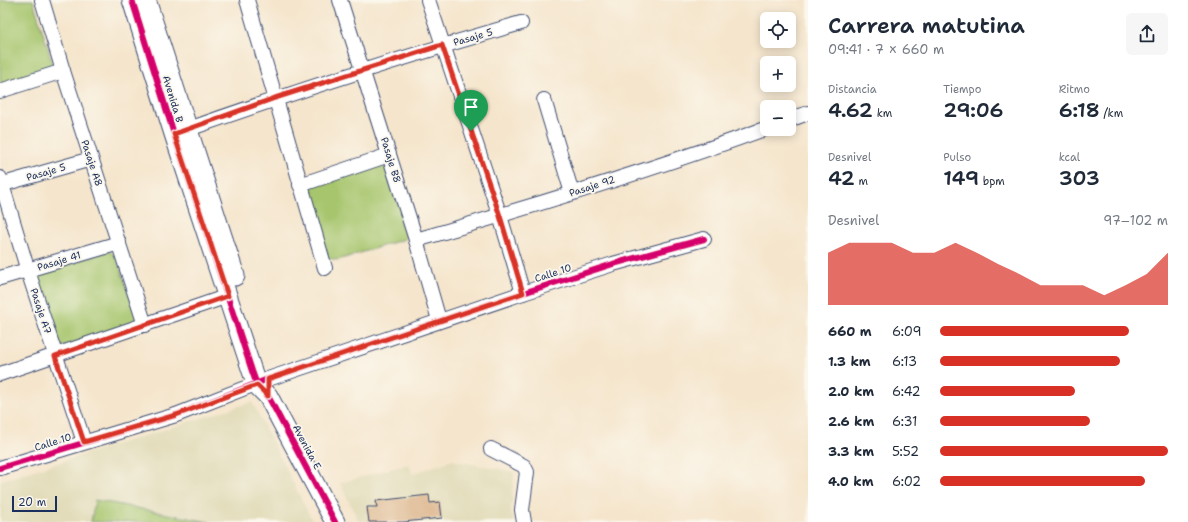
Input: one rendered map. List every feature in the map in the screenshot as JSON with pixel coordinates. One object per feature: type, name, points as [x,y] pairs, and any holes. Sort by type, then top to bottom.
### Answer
[{"type":"street","name":"Pasaje A8","points":[[42,0],[63,71],[145,325]]},
{"type":"street","name":"Avenida B","points":[[132,0],[181,132],[265,387]]},
{"type":"street","name":"Avenida B","points":[[146,0],[181,132],[228,296],[265,387]]},
{"type":"street","name":"Pasaje B8","points":[[340,0],[416,240],[439,320]]},
{"type":"street","points":[[428,0],[500,216],[523,293]]},
{"type":"street","points":[[251,1],[275,98],[325,268]]},
{"type":"street","name":"Pasaje 5","points":[[181,132],[275,98],[442,45],[521,23]]},
{"type":"street","points":[[0,91],[63,71]]},
{"type":"street","points":[[544,100],[572,193]]},
{"type":"street","points":[[796,117],[808,113]]},
{"type":"street","name":"Pasaje 92","points":[[416,240],[500,216],[701,152],[760,131]]},
{"type":"street","points":[[300,185],[389,155]]},
{"type":"street","name":"Pasaje 5","points":[[1,183],[91,159]]},
{"type":"street","name":"Pasaje A7","points":[[1,183],[55,356],[84,442]]},
{"type":"street","name":"Calle 10","points":[[0,468],[265,387],[439,320],[614,264],[704,239]]},
{"type":"street","name":"Pasaje 41","points":[[0,278],[28,271],[118,243]]},
{"type":"street","points":[[0,374],[228,296]]},
{"type":"street","name":"Avenida E","points":[[265,387],[335,522]]},
{"type":"street","points":[[491,449],[524,466],[527,472],[522,510],[524,522]]},
{"type":"shaded area","points":[[252,402],[313,522],[0,522],[0,481]]},
{"type":"shaded area","points":[[452,460],[514,472],[511,511],[514,522],[359,522],[340,483],[409,464],[412,474]]},
{"type":"green space","points":[[0,0],[33,0],[53,65],[50,70],[0,85]]},
{"type":"green space","points":[[377,164],[386,166],[408,233],[405,239],[338,260],[327,258],[308,185]]},
{"type":"green space","points":[[109,251],[116,256],[137,318],[132,325],[60,348],[35,275]]},
{"type":"green space","points":[[95,500],[209,522],[91,522]]},
{"type":"building","points":[[429,495],[430,503],[440,502],[442,518],[403,522],[369,522],[367,507],[377,507],[376,501]]},
{"type":"cycle path","points":[[132,0],[174,134],[257,385],[268,396],[335,522]]},
{"type":"cycle path","points":[[0,468],[176,415],[268,379],[523,293],[613,264],[704,239]]},
{"type":"route","points":[[442,45],[471,131],[500,216],[523,293],[439,320],[268,379],[268,396],[257,385],[176,415],[84,442],[55,356],[228,296],[174,134],[275,98],[442,45]]}]
